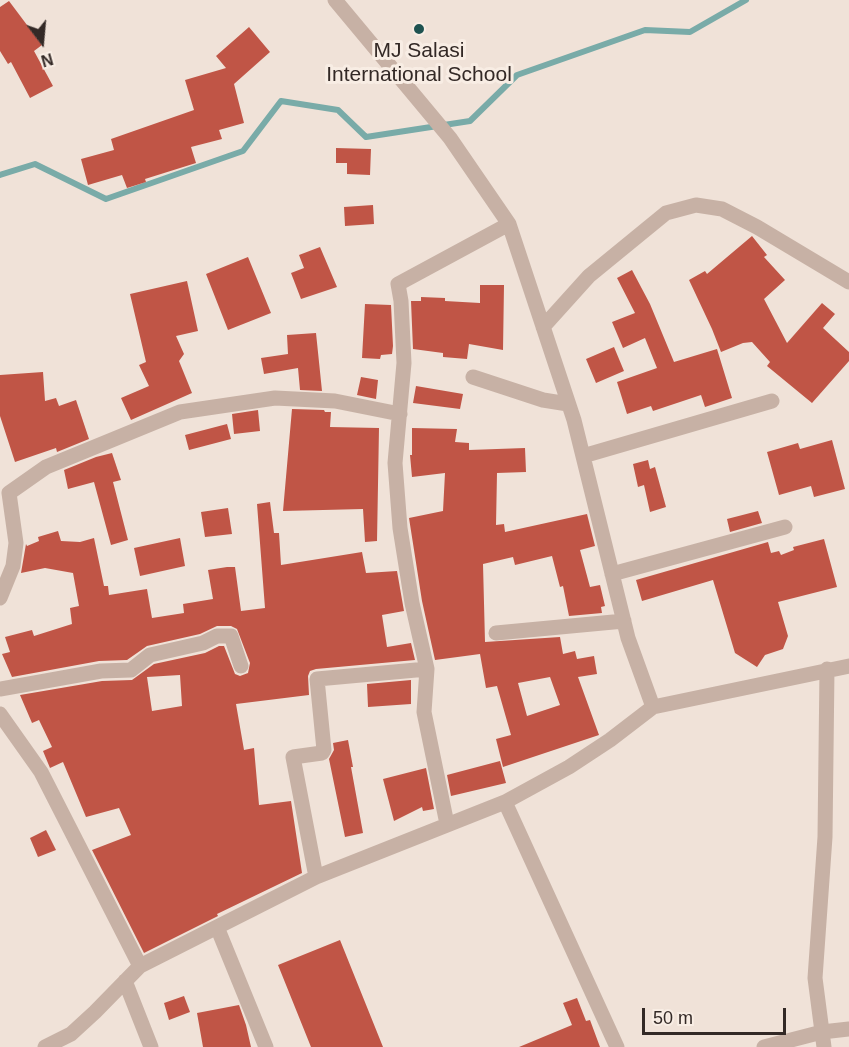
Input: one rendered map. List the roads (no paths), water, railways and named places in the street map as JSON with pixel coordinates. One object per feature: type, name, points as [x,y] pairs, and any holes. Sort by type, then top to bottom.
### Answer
[{"type":"street","points":[[335,0],[450,138],[509,224],[574,420],[624,621],[653,707]]},
{"type":"street","points":[[543,327],[589,276],[666,213],[696,205],[722,208],[849,282]]},
{"type":"street","points":[[447,824],[424,712],[427,669],[412,603],[400,528],[395,463],[404,363],[402,301],[398,284],[509,224]]},
{"type":"street","points":[[473,377],[543,400],[568,404]]},
{"type":"street","points":[[0,598],[13,566],[16,543],[9,493],[46,467],[180,412],[275,398],[335,401],[399,414]]},
{"type":"street","points":[[583,456],[772,401]]},
{"type":"street","points":[[612,574],[785,527]]},
{"type":"street","points":[[496,633],[624,621]]},
{"type":"street","points":[[0,689],[101,671],[131,670],[150,655],[203,643],[217,636],[231,636],[241,666]]},
{"type":"street","points":[[45,1047],[71,1034],[140,966],[316,877],[505,802],[568,767],[653,707],[849,666]]},
{"type":"street","points":[[316,877],[293,757],[322,753],[324,750],[317,679],[427,669]]},
{"type":"street","points":[[823,1040],[815,978],[825,837],[827,669]]},
{"type":"street","points":[[0,714],[40,772],[140,966]]},
{"type":"street","points":[[505,802],[617,1047]]},
{"type":"street","points":[[217,927],[266,1047]]},
{"type":"street","points":[[125,981],[151,1047]]},
{"type":"street","points":[[764,1047],[823,1040],[849,1029]]},
{"type":"waterway","points":[[0,175],[35,164],[106,199],[243,151],[281,101],[338,110],[366,137],[470,121],[517,75],[645,30],[690,32],[746,0]]},
{"type":"place","name":"MJ Salasi International School","points":[[419,29]]}]
